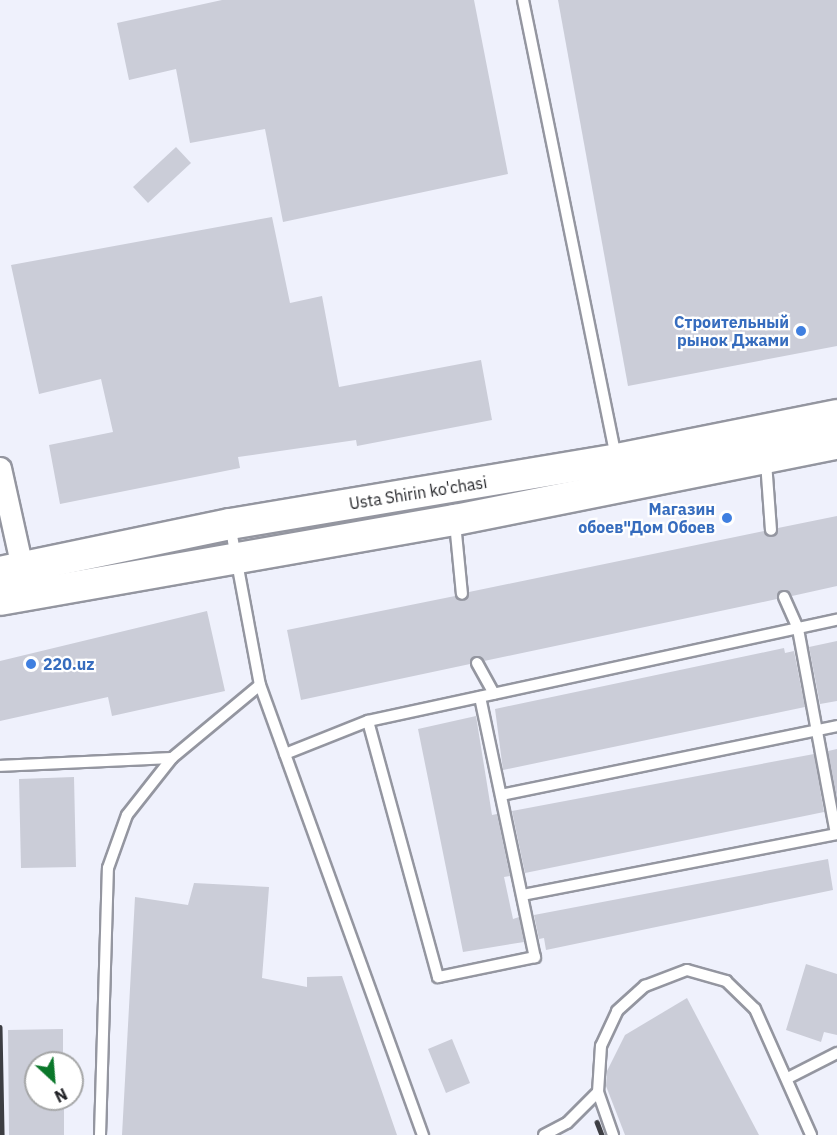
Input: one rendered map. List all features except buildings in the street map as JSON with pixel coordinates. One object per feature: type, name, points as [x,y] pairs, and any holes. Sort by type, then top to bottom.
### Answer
[{"type":"main road","name":"Usta Shirin ko'chasi","points":[[13,583],[238,554],[454,520],[619,473],[837,416]]},
{"type":"main road","name":"Usta Shirin ko'chasi","points":[[13,583],[230,524],[619,473],[766,458],[837,444]]},
{"type":"street","points":[[0,468],[13,583]]},
{"type":"lane","points":[[523,0],[619,473]]},
{"type":"lane","points":[[766,458],[771,530]]},
{"type":"lane","points":[[454,520],[462,594]]},
{"type":"lane","points":[[230,524],[238,554],[260,685],[423,1135]]},
{"type":"lane","points":[[523,895],[837,834],[798,629],[784,597]]},
{"type":"lane","points":[[285,754],[368,721],[837,620]]},
{"type":"lane","points":[[477,663],[494,694]]},
{"type":"lane","points":[[100,1135],[108,868],[127,815],[172,758],[260,685]]},
{"type":"lane","points":[[368,721],[438,976],[535,957],[480,697]]},
{"type":"lane","points":[[501,795],[837,726]]},
{"type":"lane","points":[[0,766],[172,758]]},
{"type":"lane","points":[[613,1135],[598,1092],[601,1047],[617,1011],[645,986],[687,970],[726,981],[755,1009],[788,1078],[811,1135]]},
{"type":"lane","points":[[788,1078],[837,1053]]},
{"type":"lane","points":[[544,1135],[567,1123],[598,1092]]},
{"type":"railway","points":[[0,1027],[2,1135]]},
{"type":"railway","points":[[597,1122],[602,1135]]},
{"type":"place","name":"Строительный рынок Джами","points":[[801,331]]},
{"type":"place","name":"Магазин обоев\"Дом Обоев","points":[[727,518]]},
{"type":"place","name":"220.uz","points":[[31,664]]}]
